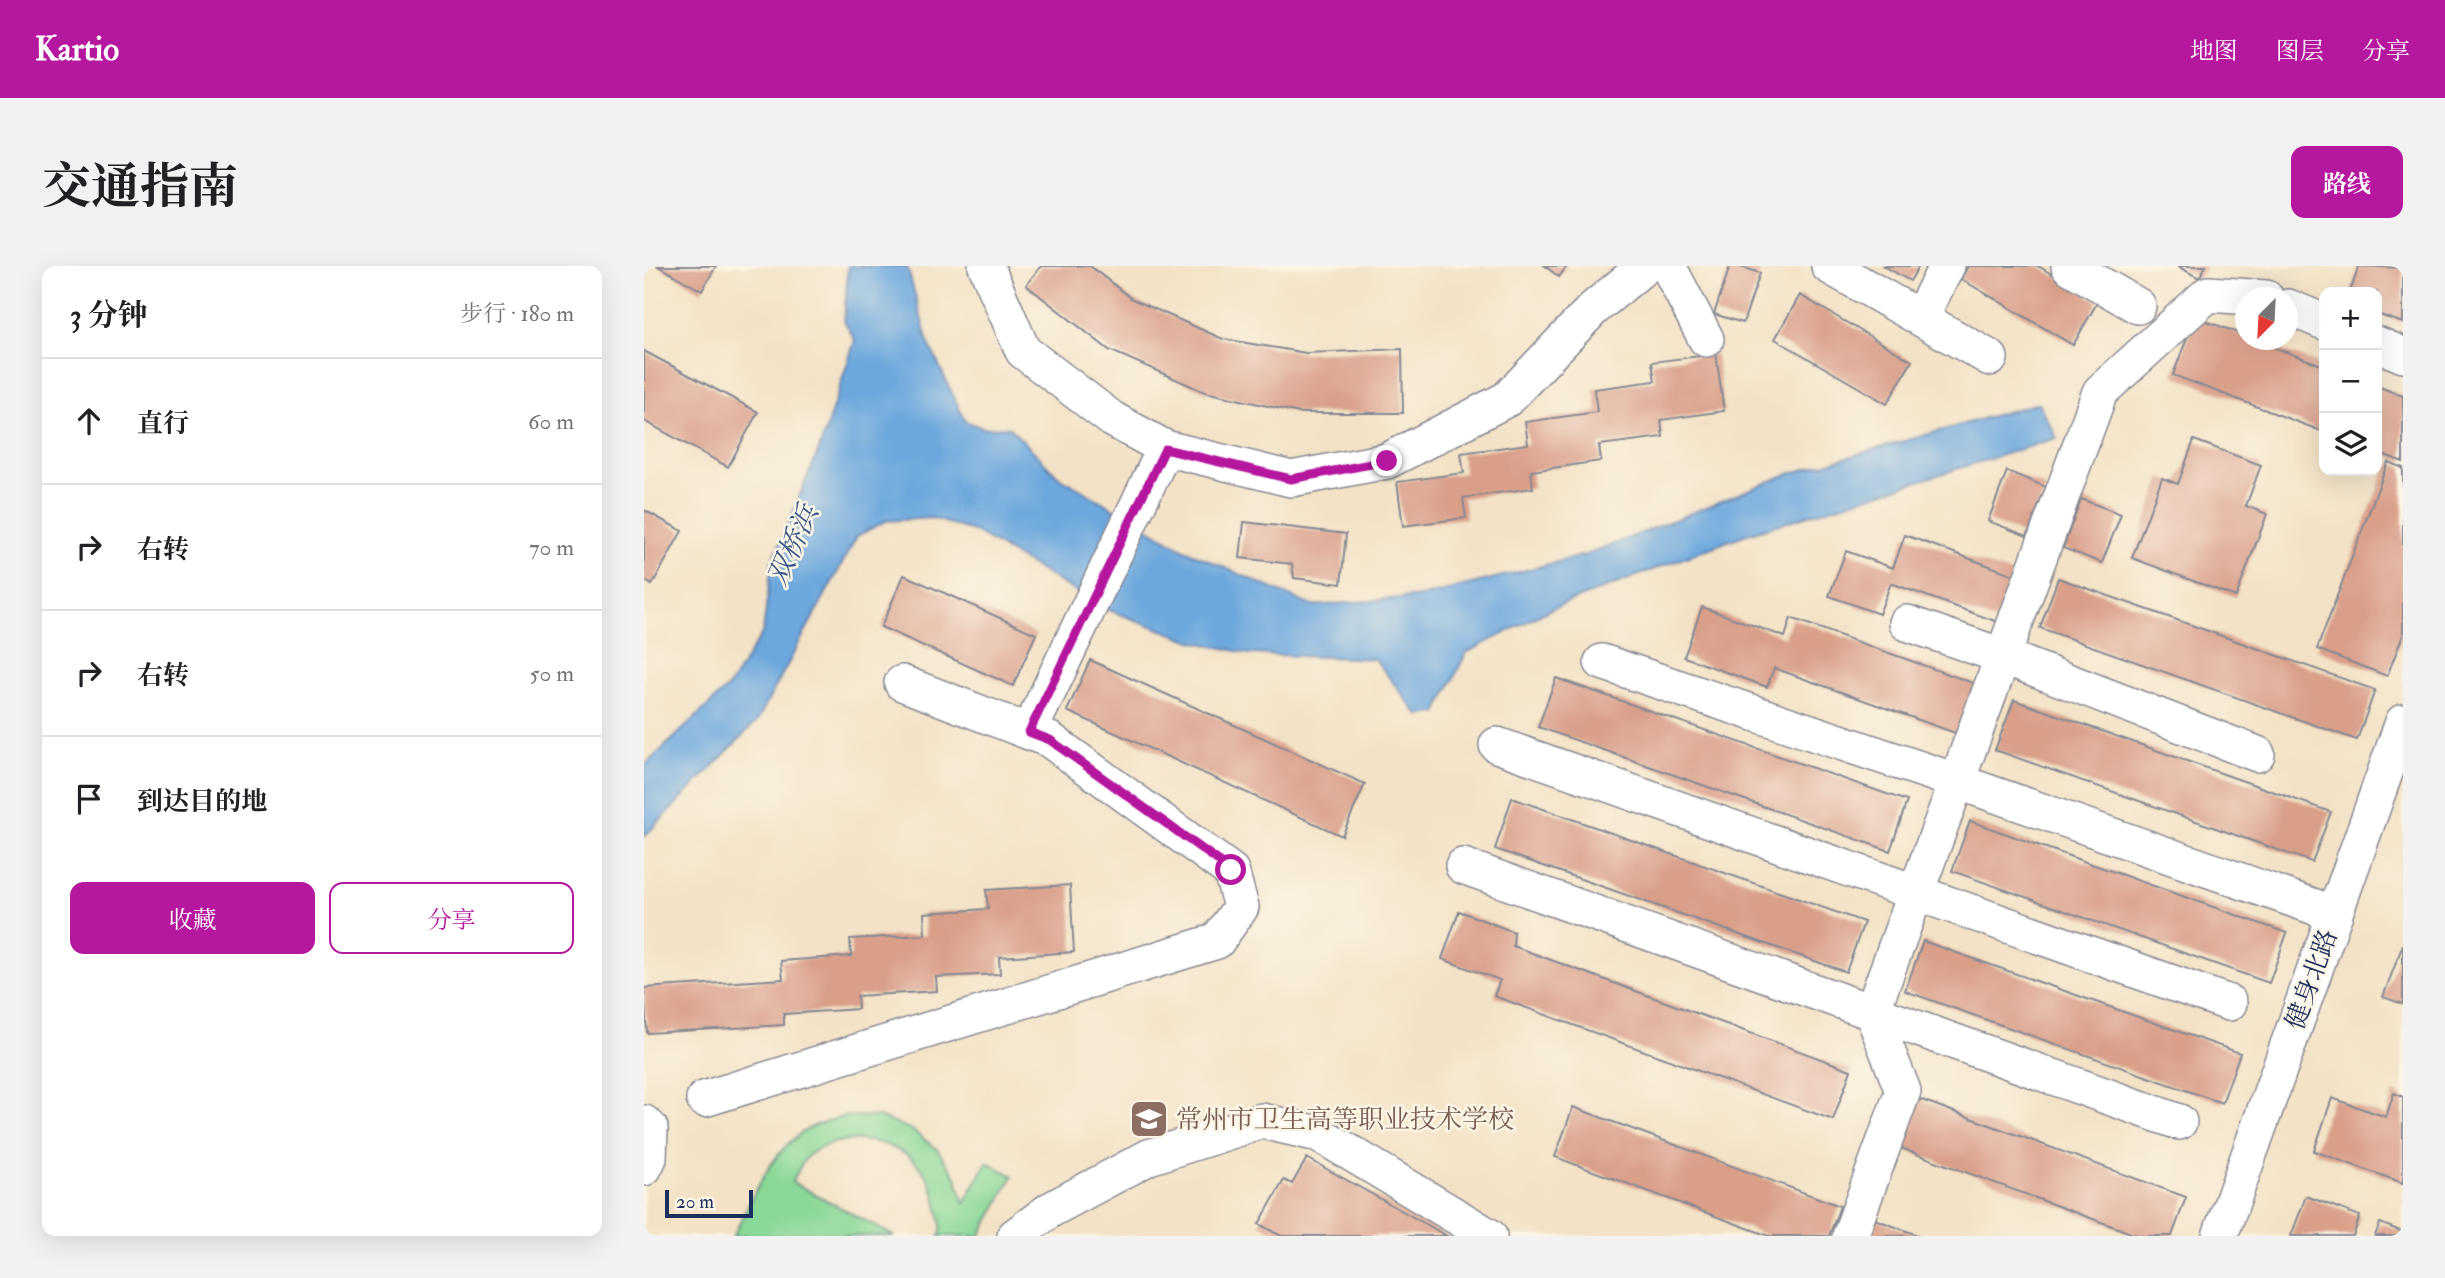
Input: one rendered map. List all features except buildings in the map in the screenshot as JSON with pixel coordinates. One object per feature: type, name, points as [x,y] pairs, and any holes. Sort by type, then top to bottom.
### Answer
[{"type":"street","points":[[986,266],[1023,351],[1111,419],[1165,449],[1291,479],[1387,461],[1507,399],[1593,309],[1645,266]]},
{"type":"street","points":[[1668,266],[1706,340]]},
{"type":"street","points":[[1829,266],[1990,358]]},
{"type":"street","points":[[1920,318],[1947,266]]},
{"type":"street","points":[[2069,266],[2138,306]]},
{"type":"street","points":[[1850,1236],[1903,1091],[1872,1012],[2100,392],[2208,294],[2235,296]]},
{"type":"street","points":[[2298,311],[2319,320]]},
{"type":"street","points":[[2382,346],[2403,355]]},
{"type":"street","points":[[1029,732],[1165,449]]},
{"type":"street","points":[[1907,623],[2002,656],[2258,754]]},
{"type":"street","points":[[1602,662],[1956,781],[2334,914]]},
{"type":"street","points":[[704,1099],[1217,941],[1241,907],[1231,870],[1050,740],[902,683]]},
{"type":"street","name":"健身北路","points":[[2220,1236],[2403,722]]},
{"type":"street","points":[[1497,745],[2229,1003]]},
{"type":"street","points":[[1463,866],[2179,1122]]},
{"type":"street","points":[[1015,1236],[1050,1210],[1149,1157],[1262,1121],[1319,1134],[1489,1236]]},
{"type":"street","points":[[644,1123],[650,1128],[649,1158],[644,1168]]},
{"type":"green space","points":[[846,1116],[879,1117],[910,1129],[937,1149],[956,1177],[964,1203],[987,1162],[1013,1176],[980,1236],[940,1236],[941,1223],[930,1182],[915,1162],[887,1145],[854,1140],[823,1147],[809,1155],[792,1182],[894,1236],[733,1236],[757,1187],[789,1143],[825,1121]]},
{"type":"water","name":"双桥浜","points":[[848,266],[907,266],[928,342],[965,421],[983,428],[1009,427],[1059,477],[1187,551],[1312,606],[1424,596],[1589,554],[1788,474],[2038,403],[2057,438],[1744,535],[1553,608],[1466,653],[1437,713],[1418,715],[1375,659],[1250,654],[1192,641],[1106,609],[973,531],[931,518],[885,521],[857,536],[757,721],[644,837],[644,766],[729,686],[763,632],[772,562],[820,447],[855,340],[844,321]]},
{"type":"place","name":"常州市卫生高等职业技术学校","points":[[1149,1119]]},
{"type":"route","points":[[1231,870],[1050,740],[1029,732],[1165,449],[1291,479],[1387,461]]}]
